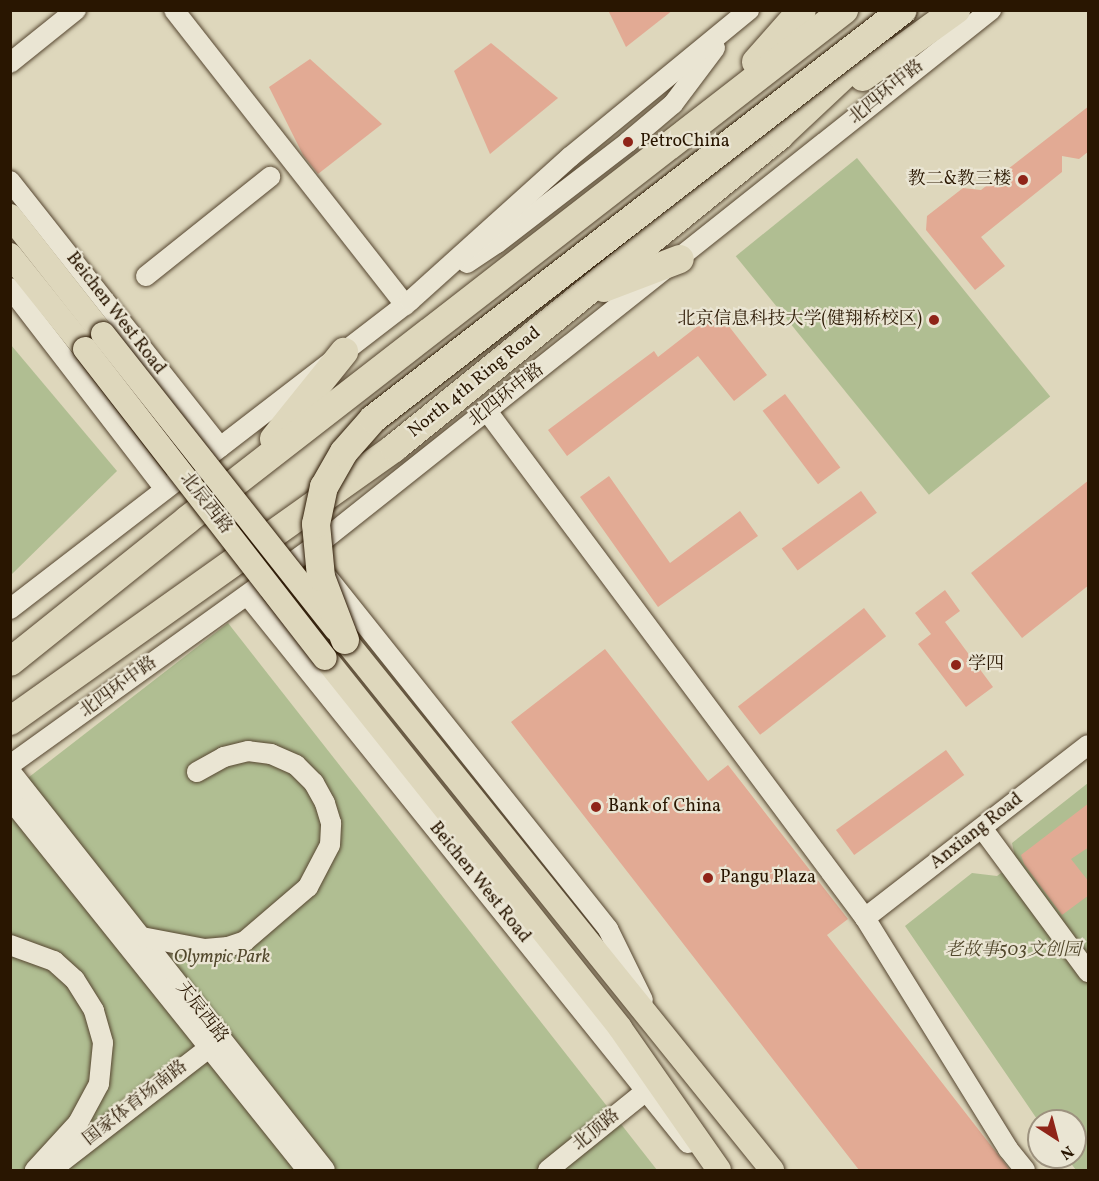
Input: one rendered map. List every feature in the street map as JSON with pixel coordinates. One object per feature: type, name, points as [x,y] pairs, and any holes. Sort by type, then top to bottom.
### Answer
[{"type":"highway","points":[[707,117],[802,10]]},
{"type":"highway","points":[[10,662],[844,10]]},
{"type":"highway","points":[[335,649],[321,577],[316,524],[324,487],[344,452],[373,419],[903,10]]},
{"type":"highway","name":"North 4th Ring Road","points":[[10,721],[394,448],[780,135],[912,10]]},
{"type":"highway","points":[[780,135],[956,10]]},
{"type":"highway","points":[[579,298],[680,259]]},
{"type":"highway","points":[[244,477],[344,352]]},
{"type":"main road","name":"Beichen West Road","points":[[10,216],[94,342]]},
{"type":"main road","points":[[10,255],[94,342]]},
{"type":"main road","name":"北辰西路","points":[[94,342],[335,649]]},
{"type":"main road","points":[[335,649],[657,1027],[772,1170]]},
{"type":"main road","name":"Beichen West Road","points":[[335,649],[620,1028],[719,1170]]},
{"type":"street","points":[[10,63],[76,10]]},
{"type":"street","points":[[174,10],[407,303]]},
{"type":"street","name":"北四环中路","points":[[10,765],[308,552],[991,10]]},
{"type":"street","points":[[10,609],[407,303],[570,158],[742,16]]},
{"type":"street","points":[[146,276],[270,177]]},
{"type":"street","name":"Beichen West Road","points":[[10,180],[220,447]]},
{"type":"street","points":[[10,288],[165,489]]},
{"type":"street","points":[[117,427],[171,384]]},
{"type":"street","points":[[487,411],[864,918],[1008,1149],[1025,1170]]},
{"type":"street","points":[[308,552],[608,929],[657,1027]]},
{"type":"street","name":"Beichen West Road","points":[[248,596],[710,1170]]},
{"type":"street","name":"Anxiang Road","points":[[864,918],[1089,745]]},
{"type":"street","points":[[142,938],[206,949],[228,947],[245,941],[308,887],[330,845],[332,823],[325,803],[314,783],[296,765],[271,754],[248,751],[224,757],[197,772]]},
{"type":"street","name":"天辰西路","points":[[10,771],[142,938],[307,1170]]},
{"type":"street","name":"天辰西路","points":[[10,799],[325,1170]]},
{"type":"street","points":[[982,828],[1089,972]]},
{"type":"street","points":[[10,945],[54,961],[75,980],[94,1011],[104,1043],[99,1084],[78,1124],[35,1170]]},
{"type":"street","name":"国家体育场南路","points":[[51,1170],[215,1043]]},
{"type":"street","name":"北顶路","points":[[548,1170],[646,1091]]},
{"type":"green space","points":[[857,158],[1050,397],[929,495],[736,256]]},
{"type":"green space","points":[[11,345],[117,471],[10,575]]},
{"type":"green space","name":"Olympic Park","points":[[228,623],[657,1170],[11,1170],[11,791]]},
{"type":"green space","name":"老故事503文创园","points":[[1088,783],[1088,1170],[1075,1169],[1087,1169],[1087,1109],[1030,1109],[905,926],[972,873],[997,876],[1016,862],[1012,843]]},
{"type":"building","points":[[608,10],[673,10],[626,47]]},
{"type":"building","points":[[491,43],[558,98],[490,154],[454,71]]},
{"type":"building","points":[[310,59],[382,124],[318,174],[303,155],[269,87]]},
{"type":"building","name":"教二&教三楼","points":[[1089,106],[1089,151],[1079,159],[1062,156],[1062,172],[981,237],[1005,266],[975,290],[926,230],[927,216],[963,188],[981,190]]},
{"type":"building","points":[[717,311],[767,375],[734,401],[698,356],[567,456],[548,430],[654,351],[658,357]]},
{"type":"building","points":[[785,394],[840,467],[818,484],[763,411]]},
{"type":"building","points":[[609,476],[670,563],[740,511],[758,536],[658,607],[580,497]]},
{"type":"building","points":[[1089,480],[1089,585],[1022,638],[971,573]]},
{"type":"building","points":[[861,491],[877,513],[798,570],[782,549]]},
{"type":"building","name":"学四","points":[[945,590],[960,611],[945,622],[993,687],[966,707],[918,644],[931,634],[915,613]]},
{"type":"building","points":[[864,608],[886,636],[760,735],[738,707]]},
{"type":"building","name":"Pangu Plaza","points":[[605,649],[708,781],[728,765],[848,919],[827,935],[1010,1170],[859,1170],[511,722]]},
{"type":"building","points":[[946,750],[964,775],[854,855],[836,830]]},
{"type":"building","points":[[1089,803],[1089,847],[1071,859],[1089,882],[1089,895],[1062,915],[1024,864],[1021,855]]},
{"type":"place","name":"PetroChina","points":[[628,142]]},
{"type":"place","name":"教二&教三楼","points":[[1023,180]]},
{"type":"place","name":"北京信息科技大学(健翔桥校区)","points":[[934,320]]},
{"type":"place","name":"学四","points":[[956,665]]},
{"type":"place","name":"Bank of China","points":[[596,807]]},
{"type":"place","name":"Pangu Plaza","points":[[708,878]]}]
